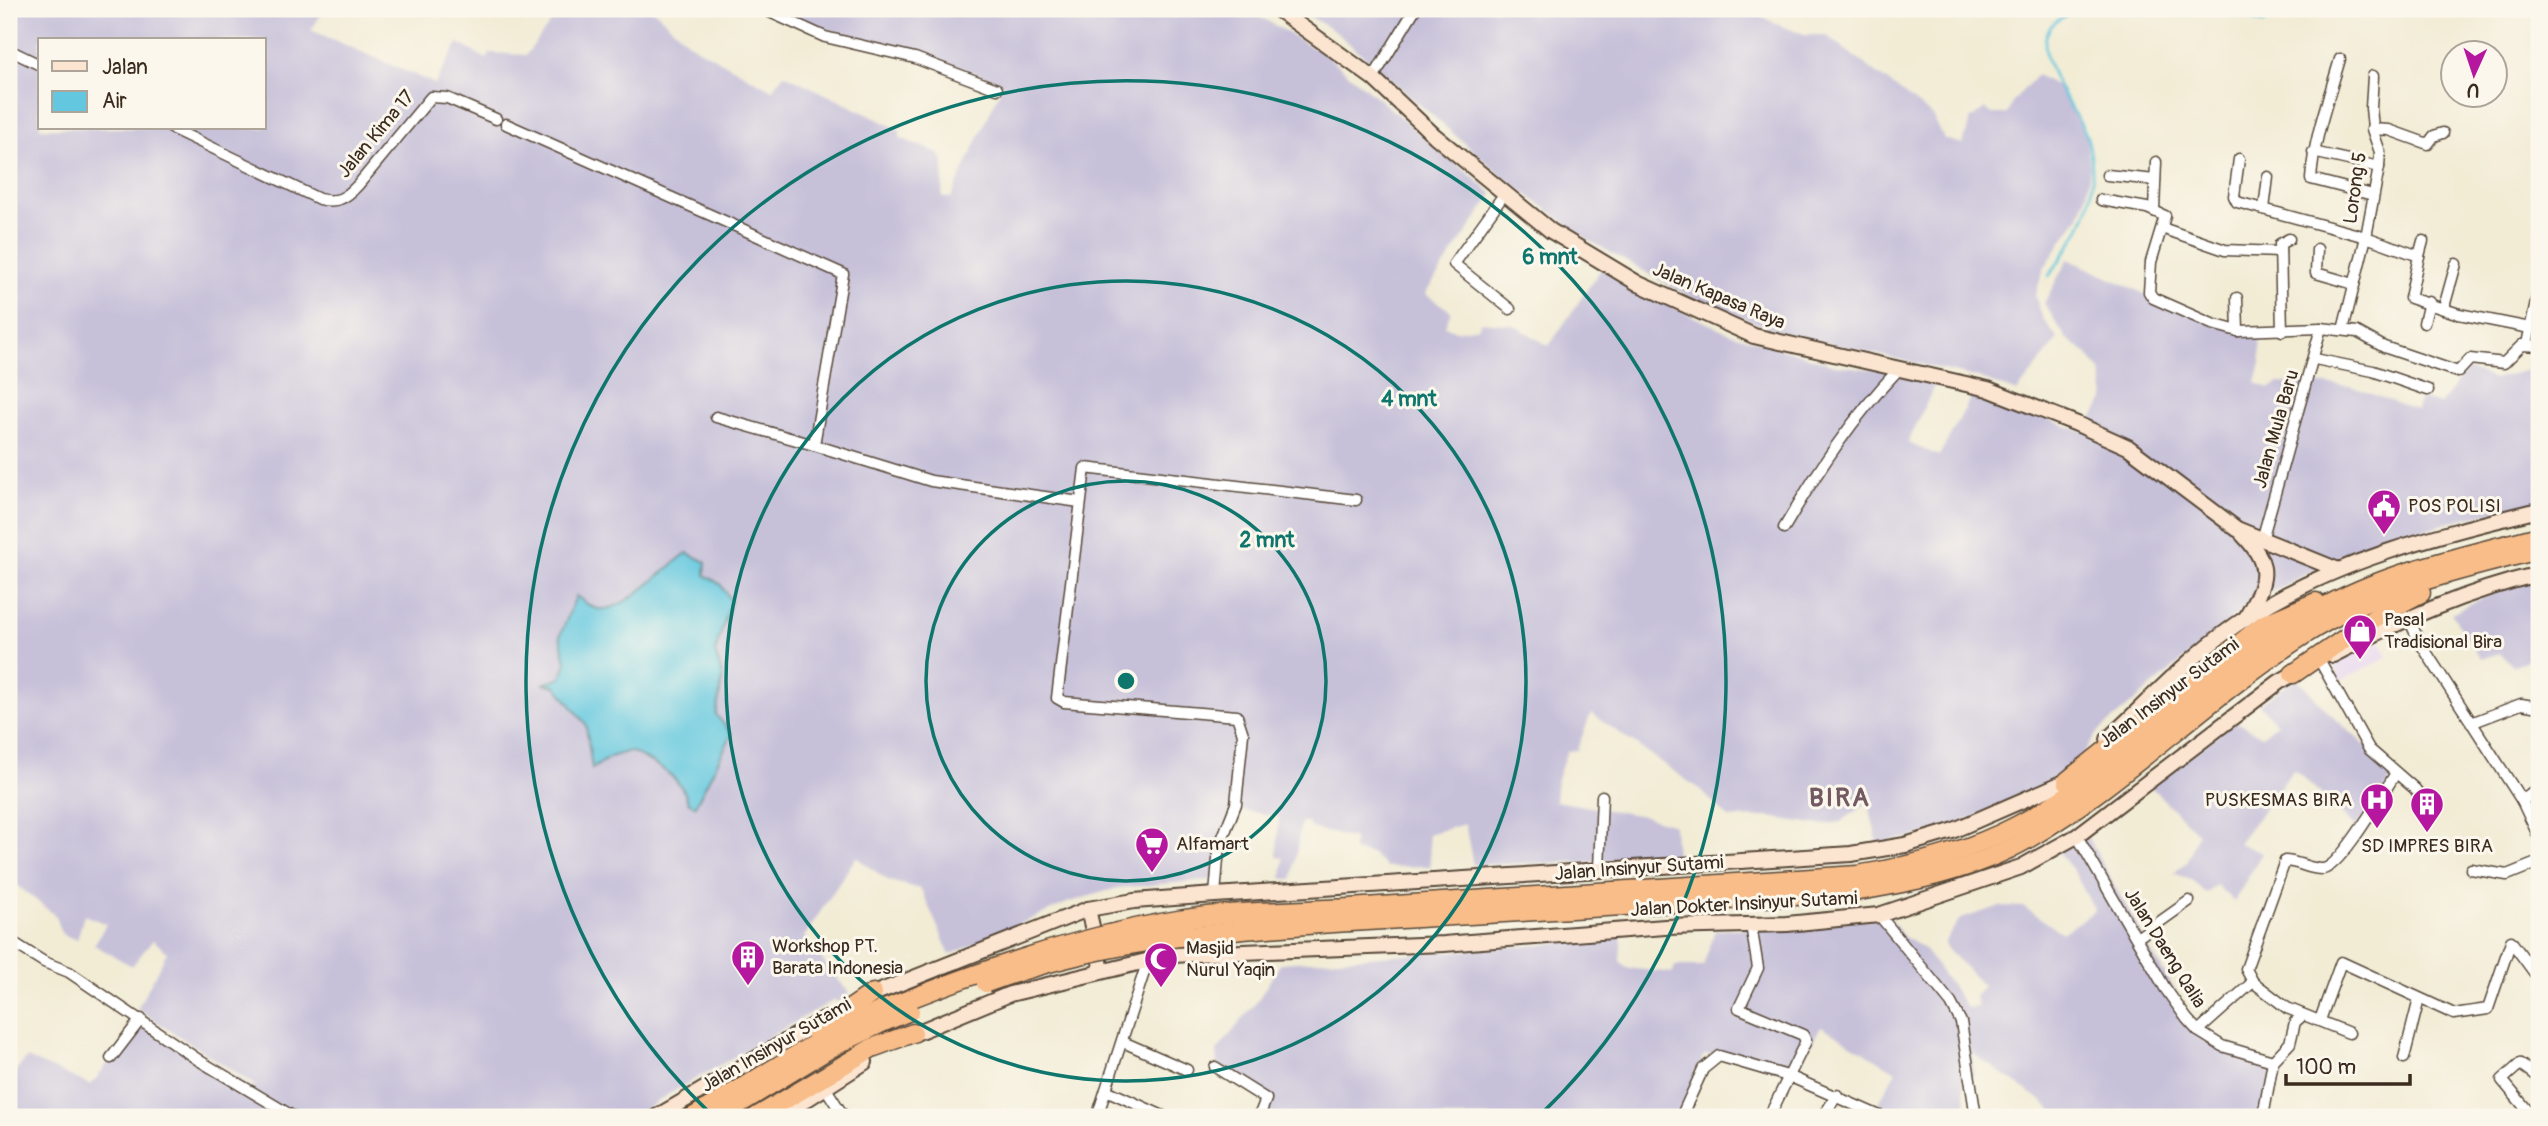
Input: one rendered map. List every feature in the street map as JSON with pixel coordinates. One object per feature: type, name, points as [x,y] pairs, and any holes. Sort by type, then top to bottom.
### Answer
[{"type":"highway","name":"Jalan Insinyur Sutami","points":[[704,1116],[829,1049],[880,1008],[1107,947],[1181,934],[1350,915],[1857,875],[1911,867],[1962,850],[2018,826],[2084,784],[2286,630],[2307,617],[2370,586],[2438,563],[2539,536]]},
{"type":"highway","name":"Jalan Insinyur Sutami","points":[[1350,915],[1846,894],[1914,882],[1967,865],[2026,840],[2094,796],[2249,672],[2308,633],[2404,587],[2531,552]]},
{"type":"highway","points":[[2293,674],[2404,600],[2531,552]]},
{"type":"highway","points":[[2067,781],[2264,624],[2298,609],[2370,586]]},
{"type":"highway","points":[[704,1116],[880,1008]]},
{"type":"highway","points":[[756,1117],[872,1048],[913,1033]]},
{"type":"street","points":[[763,9],[825,37],[915,58],[997,89]]},
{"type":"street","name":"Jalan Kapasa Raya","points":[[1277,9],[1373,78],[1551,231],[1591,258],[1639,284],[1733,326],[1790,346],[1988,389],[2077,424],[2144,458],[2237,529],[2261,555],[2264,566],[2260,592],[2246,617]]},
{"type":"street","points":[[1373,78],[1415,9]]},
{"type":"street","points":[[9,50],[38,64]]},
{"type":"street","points":[[2340,59],[2322,126],[2315,135],[2311,179],[2373,195]]},
{"type":"street","points":[[2373,76],[2371,108],[2374,128]]},
{"type":"street","name":"Jalan Kima 17","points":[[175,130],[319,199],[333,202],[348,196],[431,97],[447,98],[496,119]]},
{"type":"street","points":[[506,124],[843,274],[814,445]]},
{"type":"street","name":"Lorong 5","points":[[2343,330],[2366,237],[2379,167],[2380,152],[2373,135],[2374,128],[2426,144],[2443,133]]},
{"type":"street","points":[[2313,152],[2379,167]]},
{"type":"street","points":[[2239,159],[2235,200],[2366,237],[2419,256]]},
{"type":"street","points":[[2154,210],[2157,162]]},
{"type":"street","points":[[2107,175],[2155,180]]},
{"type":"street","points":[[2264,209],[2268,177]]},
{"type":"street","points":[[1504,193],[1454,264],[1510,309]]},
{"type":"street","points":[[2101,200],[2154,210],[2165,217],[2150,272],[2150,296],[2211,324],[2238,331],[2321,328],[2357,332],[2393,351],[2458,372],[2470,359],[2507,362],[2513,351],[2527,344],[2539,346]]},
{"type":"street","points":[[2162,228],[2225,250],[2280,252]]},
{"type":"street","points":[[2281,331],[2280,252],[2281,241],[2289,239]]},
{"type":"street","points":[[2423,242],[2409,297],[2459,314],[2530,328]]},
{"type":"street","points":[[2317,249],[2315,273],[2354,284]]},
{"type":"street","points":[[2444,307],[2456,264]]},
{"type":"street","points":[[2527,344],[2539,287]]},
{"type":"street","points":[[2237,298],[2238,331]]},
{"type":"street","points":[[2424,323],[2429,302]]},
{"type":"street","name":"Jalan Mula Baru","points":[[2262,540],[2315,359],[2321,328]]},
{"type":"street","points":[[2315,359],[2373,371],[2428,390]]},
{"type":"street","points":[[1784,528],[1819,468],[1849,426],[1899,369]]},
{"type":"street","points":[[716,417],[930,481],[1080,502]]},
{"type":"street","points":[[1215,895],[1219,847],[1236,804],[1243,734],[1237,716],[1064,702],[1057,698],[1085,468],[1356,500]]},
{"type":"street","points":[[656,1117],[752,1060],[880,1008],[1088,909],[1134,901],[1215,895],[1851,854],[1905,845],[1952,831],[2067,781],[2194,658],[2246,617],[2336,569],[2425,538],[2539,510]]},
{"type":"street","name":"Jalan Kapasa Raya","points":[[2237,529],[2336,569]]},
{"type":"street","name":"Jalan Dokter Insinyur Sutami","points":[[779,1117],[913,1033],[1010,994],[1148,960],[1205,953],[1444,944],[1665,927],[1751,925],[1879,915],[2021,867],[2077,836],[2293,674],[2408,617],[2476,592],[2539,574]]},
{"type":"street","points":[[2408,617],[2419,641],[2522,801],[2539,838]]},
{"type":"street","points":[[2320,661],[2369,749],[2427,805]]},
{"type":"street","points":[[2471,723],[2521,704],[2539,707]]},
{"type":"street","points":[[2349,1033],[2320,1020],[2302,1016],[2276,1001],[2253,982],[2246,969],[2285,861],[2321,869],[2329,866],[2357,832],[2396,773]]},
{"type":"street","points":[[2522,801],[2539,788]]},
{"type":"street","points":[[1599,869],[1602,796]]},
{"type":"street","name":"Jalan Daeng Qalia","points":[[2077,836],[2175,1003],[2198,1031],[2222,1046],[2273,1061]]},
{"type":"street","points":[[2471,869],[2503,876],[2539,862]]},
{"type":"street","points":[[2137,938],[2189,901]]},
{"type":"street","points":[[1088,909],[1102,970]]},
{"type":"street","points":[[1879,915],[1951,1003],[1961,1022],[1976,1117]]},
{"type":"street","points":[[1751,925],[1759,963],[1739,1008],[1806,1037],[1791,1077],[1769,1117]]},
{"type":"street","points":[[9,940],[44,962],[69,972],[200,1061],[294,1117]]},
{"type":"street","points":[[2320,1020],[2334,973],[2341,962],[2454,1014],[2487,1009],[2511,941],[2539,979]]},
{"type":"street","points":[[1097,1117],[1148,960]]},
{"type":"street","points":[[2198,1031],[2253,982]]},
{"type":"street","points":[[2404,1058],[2419,999]]},
{"type":"street","points":[[2263,1117],[2273,1061],[2290,1044],[2295,1022],[2302,1016]]},
{"type":"street","points":[[111,1058],[141,1019]]},
{"type":"street","points":[[1123,1042],[1187,1070]]},
{"type":"street","points":[[1681,1117],[1703,1069],[1713,1058],[1730,1057],[1837,1095],[1882,1117]]},
{"type":"street","points":[[2533,1117],[2502,1080],[2520,1064],[2539,1078]]},
{"type":"street","points":[[1215,1067],[1266,1099],[1260,1114],[1264,1117]]},
{"type":"street","points":[[825,1087],[844,1117]]},
{"type":"street","points":[[1106,1090],[1165,1117]]},
{"type":"street","points":[[1823,1117],[1837,1095]]},
{"type":"shaded area","points":[[9,9],[325,9],[311,30],[435,84],[458,43],[487,59],[490,53],[526,55],[561,9],[653,9],[690,44],[772,90],[784,74],[900,130],[900,138],[938,153],[944,162],[942,197],[951,198],[1003,84],[958,66],[801,22],[775,9],[1247,9],[1327,56],[1493,194],[1425,294],[1451,311],[1445,326],[1456,331],[1479,327],[1480,322],[1514,325],[1549,346],[1601,269],[1645,295],[1730,333],[1835,365],[1888,371],[1935,384],[1908,443],[1939,456],[1974,392],[2083,432],[2105,398],[2101,371],[2086,353],[2066,338],[2044,303],[2068,259],[2213,325],[2260,335],[2261,363],[2256,383],[2270,388],[2279,383],[2350,386],[2417,411],[2421,398],[2440,404],[2468,369],[2494,379],[2539,367],[2539,503],[2461,519],[2350,551],[2247,606],[2097,733],[2083,755],[2060,776],[2033,794],[1938,831],[1878,844],[1868,802],[1841,822],[1821,825],[1768,817],[1729,818],[1699,789],[1591,713],[1577,750],[1567,751],[1557,779],[1555,801],[1644,816],[1674,825],[1676,859],[1473,865],[1465,824],[1428,834],[1431,866],[1386,867],[1372,854],[1353,851],[1354,839],[1311,828],[1308,822],[1301,822],[1292,880],[1282,878],[1284,858],[1277,857],[1279,817],[1242,810],[1225,849],[1219,879],[1117,888],[1067,903],[950,955],[921,889],[889,881],[856,857],[804,937],[849,993],[838,1003],[835,1000],[822,1007],[669,1094],[634,1117],[9,1117],[9,1078],[27,1058],[91,1085],[139,1024],[251,1087],[256,1086],[137,1009],[167,952],[153,940],[132,966],[94,945],[106,924],[84,915],[77,940],[62,934],[56,916],[9,879]]},
{"type":"shaded area","points":[[1297,9],[1750,9],[1776,24],[1807,35],[1826,35],[1933,116],[1944,139],[1963,144],[1970,120],[1985,108],[1992,114],[2008,114],[2013,101],[2037,75],[2059,87],[2086,134],[2090,168],[2087,193],[2079,216],[2044,268],[2035,296],[2043,319],[2058,339],[2017,392],[1975,377],[1777,331],[1689,296],[1590,241],[1507,180],[1336,32]]},
{"type":"shaded area","points":[[2539,578],[2539,654],[2514,666],[2499,653],[2481,659],[2451,613],[2505,587]]},
{"type":"shaded area","name":"Pasal Tradisional Bira","points":[[2380,641],[2388,657],[2341,681],[2333,665]]},
{"type":"shaded area","points":[[2297,678],[2330,714],[2396,773],[2356,827],[2294,769],[2238,843],[2262,853],[2234,902],[2216,885],[2206,894],[2193,881],[2174,873],[2187,862],[2198,834],[2151,787],[2235,721],[2262,736],[2277,724],[2259,704]]},
{"type":"shaded area","points":[[2086,834],[2151,952],[2181,1000],[2178,1013],[2200,1038],[2224,1052],[2275,1066],[2268,1117],[2060,1117],[2041,1100],[1972,1053],[1974,1075],[1963,1085],[1969,1117],[1892,1117],[1876,1108],[1896,1071],[1821,1026],[1795,1074],[1725,1055],[1704,1055],[1676,1117],[1267,1117],[1262,1114],[1272,1099],[1218,1067],[1217,1051],[1257,1001],[1281,963],[1541,945],[1622,932],[1620,961],[1627,968],[1673,973],[1675,966],[1703,966],[1715,930],[1890,918],[1903,935],[1924,949],[1967,1008],[1978,1007],[1975,996],[1983,986],[1946,948],[1945,941],[1960,919],[2001,906],[2024,907],[2062,933],[2095,911],[2073,870],[2058,852]]},
{"type":"water","points":[[687,553],[706,562],[705,575],[720,584],[731,601],[715,652],[723,677],[716,715],[732,734],[695,806],[688,802],[673,777],[630,751],[610,757],[592,769],[586,725],[556,686],[543,684],[561,678],[566,662],[560,636],[576,596],[595,608],[605,609],[617,605]]},
{"type":"waterway","points":[[2049,276],[2083,222],[2091,198],[2092,173],[2087,137],[2050,68],[2046,36],[2054,23],[2071,14],[2103,9]]},
{"type":"waterway","points":[[2220,9],[2263,23],[2273,17],[2277,9]]},
{"type":"place","name":"POS POLISI","points":[[2384,536]]},
{"type":"place","name":"Pasal Tradisional Bira","points":[[2360,661]]},
{"type":"place","name":"PUSKESMAS BIRA","points":[[2377,830]]},
{"type":"place","name":"SD IMPRES BIRA","points":[[2427,834]]},
{"type":"place","name":"Alfamart","points":[[1152,874]]},
{"type":"place","name":"Workshop PT. Barata Indonesia","points":[[748,987]]},
{"type":"place","name":"Masjid Nurul Yaqin","points":[[1161,989]]},
{"type":"district","name":"BIRA","points":[[1840,798]]}]
